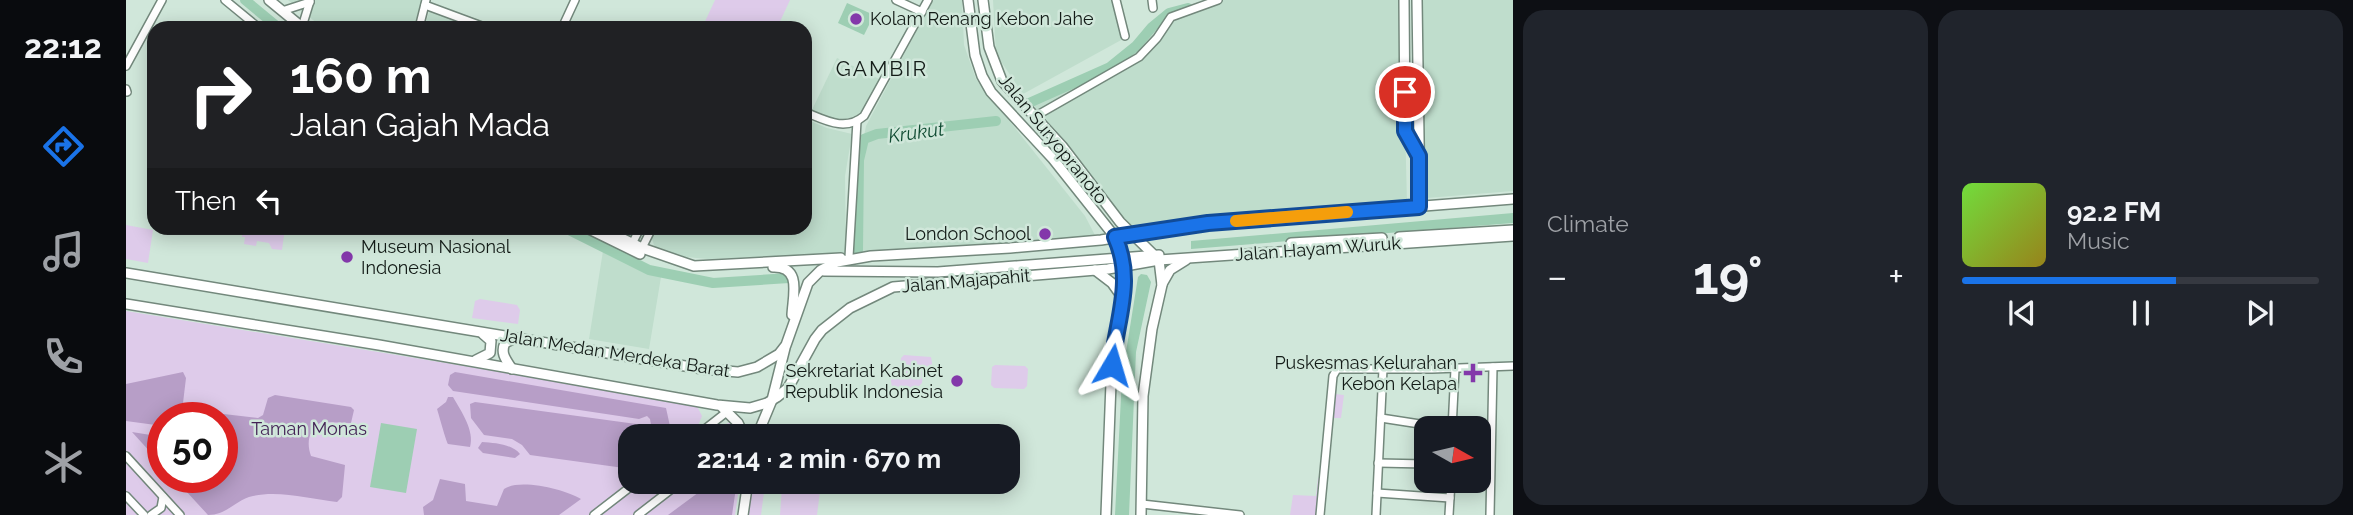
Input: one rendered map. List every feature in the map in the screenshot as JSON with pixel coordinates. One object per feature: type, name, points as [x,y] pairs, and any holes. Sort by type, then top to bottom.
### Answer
[{"type":"main road","points":[[269,0],[294,21]]},
{"type":"main road","name":"Jalan Suryopranoto","points":[[968,0],[978,67],[991,92],[1053,159],[1115,237]]},
{"type":"main road","name":"Jalan Suryopranoto","points":[[983,0],[994,64],[1002,81],[1062,146],[1111,211],[1157,257]]},
{"type":"main road","points":[[1404,0],[1405,131],[1419,156]]},
{"type":"main road","points":[[1417,0],[1419,207]]},
{"type":"main road","points":[[603,235],[641,251],[698,267],[1010,248],[1101,240],[1208,223],[1513,199]]},
{"type":"main road","points":[[1101,240],[1106,236],[1107,229]]},
{"type":"main road","name":"Jalan Hayam Wuruk","points":[[1124,262],[1337,240],[1513,230]]},
{"type":"main road","points":[[612,235],[631,247]]},
{"type":"main road","name":"Jalan Hayam Wuruk","points":[[1157,257],[1191,258],[1513,236]]},
{"type":"main road","points":[[1106,515],[1111,383],[1124,262],[1115,237]]},
{"type":"main road","points":[[641,251],[666,265],[697,272],[785,268],[793,275],[794,283],[790,334]]},
{"type":"main road","points":[[786,345],[808,283],[815,274],[837,262],[871,256]]},
{"type":"main road","points":[[1157,257],[1162,285]]},
{"type":"main road","points":[[1141,515],[1143,396],[1152,329],[1162,285],[1173,267],[1191,258]]},
{"type":"main road","points":[[815,274],[832,270],[899,273],[1124,262]]},
{"type":"main road","name":"Jalan Majapahit","points":[[772,400],[788,388],[822,330],[850,309],[893,287],[1094,270],[1124,262]]},
{"type":"main road","points":[[1094,270],[1112,283],[1122,298]]},
{"type":"main road","name":"Jalan Medan Merdeka Barat","points":[[126,273],[730,372],[757,367],[779,354],[786,345]]},
{"type":"main road","name":"Jalan Medan Merdeka Barat","points":[[126,304],[473,361],[717,405],[750,408],[772,400]]},
{"type":"main road","points":[[473,361],[487,356],[491,347],[488,338],[478,332]]},
{"type":"main road","points":[[512,369],[506,362],[503,350],[505,343],[516,338]]},
{"type":"main road","name":"Jalan Majapahit","points":[[762,424],[772,400],[786,345]]},
{"type":"main road","points":[[717,405],[728,411],[736,424]]},
{"type":"main road","points":[[743,515],[746,494]]},
{"type":"street","points":[[151,21],[162,0]]},
{"type":"street","points":[[225,0],[250,21]]},
{"type":"street","points":[[565,21],[575,0]]},
{"type":"street","points":[[896,0],[922,12]]},
{"type":"street","points":[[812,114],[839,124],[857,121],[864,116],[928,0]]},
{"type":"street","points":[[1116,0],[1125,36]]},
{"type":"street","points":[[1032,114],[1139,57],[1157,38],[1171,17],[1218,0]]},
{"type":"street","points":[[282,11],[310,1]]},
{"type":"street","points":[[304,21],[310,1]]},
{"type":"street","points":[[421,21],[426,3],[470,21]]},
{"type":"street","points":[[126,66],[147,28]]},
{"type":"street","points":[[849,257],[857,121]]},
{"type":"street","points":[[631,247],[637,235]]},
{"type":"street","points":[[641,251],[649,235]]},
{"type":"street","points":[[1320,515],[1334,376],[1337,369],[1513,366]]},
{"type":"street","points":[[1490,515],[1493,367]]},
{"type":"street","points":[[1376,515],[1383,369]]},
{"type":"street","points":[[1453,416],[1455,369]]},
{"type":"street","points":[[711,424],[728,411]]},
{"type":"street","points":[[1381,418],[1414,423]]},
{"type":"street","points":[[126,456],[180,515]]},
{"type":"street","points":[[1378,463],[1414,464]]},
{"type":"street","points":[[1377,493],[1450,498]]},
{"type":"street","points":[[594,515],[621,494]]},
{"type":"street","points":[[638,515],[665,494]]},
{"type":"street","points":[[1449,515],[1450,494]]},
{"type":"street","points":[[126,496],[144,515]]},
{"type":"street","points":[[151,515],[161,508],[163,496]]},
{"type":"street","points":[[1142,504],[1240,515]]},
{"type":"shaded area","points":[[288,0],[422,0],[416,21],[314,21]]},
{"type":"shaded area","points":[[933,0],[962,0],[964,45],[976,79],[1085,216],[1097,239],[862,253],[863,141],[866,126]]},
{"type":"shaded area","points":[[993,0],[1116,0],[1123,39],[1023,94],[996,54]]},
{"type":"shaded area","points":[[1218,0],[1402,0],[1407,204],[1179,221],[1129,228],[1033,105],[1114,69],[1134,55],[1149,35],[1169,17]]},
{"type":"shaded area","points":[[1417,0],[1513,0],[1513,191],[1427,198],[1423,194]]},
{"type":"shaded area","name":"Kolam Renang Kebon Jahe","points":[[847,3],[874,15],[864,35],[838,23]]},
{"type":"shaded area","points":[[431,6],[464,21],[426,21]]},
{"type":"shaded area","points":[[837,58],[881,80],[860,114],[836,123],[812,115]]},
{"type":"shaded area","points":[[812,122],[852,134],[845,176],[846,253],[708,259],[686,257],[655,248],[651,236],[812,235]]},
{"type":"shaded area","points":[[1513,213],[1513,223],[1191,249],[1191,241]]},
{"type":"shaded area","points":[[603,251],[661,277],[649,349],[589,339]]},
{"type":"shaded area","points":[[1141,274],[1147,275],[1151,282],[1136,352],[1129,515],[1115,515],[1122,377],[1138,277]]},
{"type":"shaded area","points":[[381,423],[417,429],[406,493],[370,487]]},
{"type":"green space","points":[[715,0],[790,0],[780,21],[705,21]]},
{"type":"green space","points":[[126,225],[147,229],[147,235],[152,235],[148,263],[126,259]]},
{"type":"green space","points":[[284,235],[282,250],[272,249],[269,243],[257,241],[256,246],[244,244],[245,237],[242,237]]},
{"type":"green space","points":[[480,299],[517,305],[520,310],[518,324],[472,318],[475,301]]},
{"type":"green space","name":"Taman Monas","points":[[126,311],[691,403],[697,406],[702,416],[699,424],[618,424],[618,494],[738,494],[735,515],[126,515]]},
{"type":"green space","points":[[904,355],[931,357],[933,369],[923,372],[922,383],[917,388],[892,387],[890,375],[900,371],[901,358]]},
{"type":"green space","points":[[1025,366],[1028,369],[1027,386],[1024,389],[994,388],[991,385],[992,367]]},
{"type":"green space","points":[[183,372],[186,378],[183,402],[147,402],[147,424],[126,421],[126,384]]},
{"type":"green space","points":[[455,372],[666,408],[669,424],[651,424],[647,416],[639,419],[453,391],[448,385],[450,375]]},
{"type":"green space","points":[[1335,394],[1344,395],[1341,418],[1331,418]]},
{"type":"green space","points":[[275,395],[351,407],[354,410],[351,423],[321,422],[311,433],[309,441],[311,456],[345,465],[342,497],[337,502],[284,494],[263,494],[247,498],[221,513],[208,515],[188,493],[238,493],[238,416],[258,418],[263,415],[268,398]]},
{"type":"green space","points":[[448,397],[453,397],[466,421],[471,434],[470,447],[447,442],[437,409]]},
{"type":"green space","points":[[475,402],[636,424],[618,424],[618,467],[530,455],[522,445],[512,439],[484,435],[471,418],[470,404]]},
{"type":"green space","points":[[132,432],[147,434],[147,448]]},
{"type":"green space","points":[[482,442],[508,446],[520,454],[515,458],[483,453],[478,448]]},
{"type":"green space","points":[[1323,477],[1319,515],[1290,515],[1293,495],[1316,496],[1318,478]]},
{"type":"green space","points":[[440,479],[465,484],[466,501],[497,506],[504,489],[521,485],[554,489],[581,499],[559,515],[424,515],[423,507],[433,500]]},
{"type":"green space","points":[[696,494],[735,494],[732,515],[668,515]]},
{"type":"green space","points":[[750,494],[764,494],[761,515],[747,515]]},
{"type":"green space","points":[[782,494],[820,494],[817,515],[780,515]]},
{"type":"waterway","name":"Krukut","points":[[245,0],[270,21]]},
{"type":"waterway","name":"Krukut","points":[[1029,103],[1110,67],[1169,13],[1188,8]]},
{"type":"waterway","name":"Krukut","points":[[858,250],[859,160],[864,139],[877,134],[996,121]]},
{"type":"waterway","name":"Krukut","points":[[579,235],[649,270],[713,283],[789,278]]},
{"type":"slow traffic","points":[[1236,221],[1347,212]]},
{"type":"place","name":"Kolam Renang Kebon Jahe","points":[[856,19]]},
{"type":"place","name":"London School","points":[[1045,234]]},
{"type":"place","name":"Museum Nasional Indonesia","points":[[347,257]]},
{"type":"place","name":"Puskesmas Kelurahan Kebon Kelapa","points":[[1473,373]]},
{"type":"place","name":"Sekretariat Kabinet Republik Indonesia","points":[[957,381]]},
{"type":"district","name":"GAMBIR","points":[[882,69]]},
{"type":"route","points":[[1112,365],[1125,285],[1124,258],[1115,237],[1208,223],[1419,207],[1419,156],[1405,131],[1405,92]]}]
